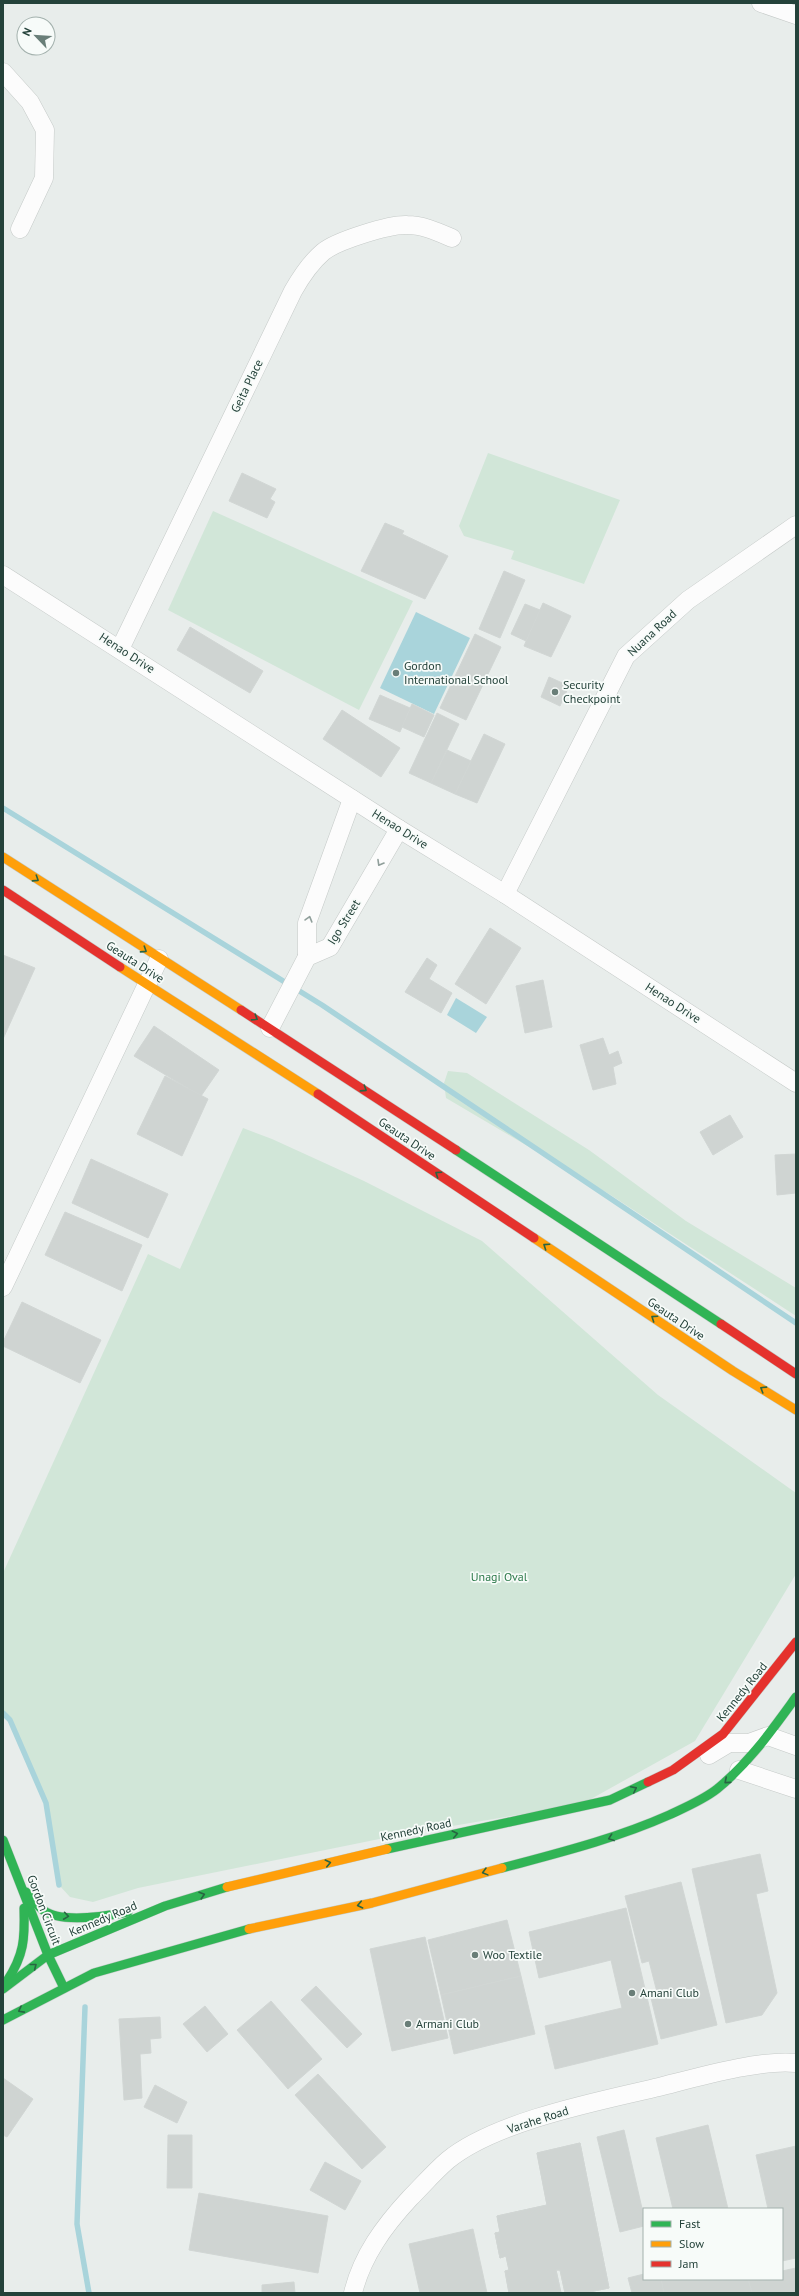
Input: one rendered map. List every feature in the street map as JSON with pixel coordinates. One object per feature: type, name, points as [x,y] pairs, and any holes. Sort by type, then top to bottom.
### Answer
[{"type":"main road","name":"Geauta Drive","points":[[3,857],[159,959],[270,1028],[796,1374]]},
{"type":"main road","name":"Geauta Drive","points":[[3,890],[147,984],[257,1053],[732,1371],[796,1410]]},
{"type":"main road","name":"Kennedy Road","points":[[3,1988],[48,1955],[165,1906],[230,1886],[610,1800],[673,1770],[731,1726],[796,1642]]},
{"type":"main road","points":[[3,2020],[94,1973],[263,1925],[372,1903],[594,1843],[644,1826],[695,1803],[716,1790],[739,1770],[768,1736],[796,1697]]},
{"type":"main road","name":"Gordon Circuit","points":[[3,1840],[48,1955],[64,1988]]},
{"type":"main road","points":[[23,1889],[44,1911],[90,1919],[165,1906]]},
{"type":"main road","points":[[3,1988],[19,1963],[26,1945],[23,1889]]},
{"type":"street","points":[[772,5],[796,15]]},
{"type":"street","points":[[3,72],[30,102],[45,130],[44,178],[20,229]]},
{"type":"street","name":"Geita Place","points":[[120,649],[292,291],[306,269],[324,251],[350,238],[407,224],[432,229],[452,238]]},
{"type":"street","name":"Nuana Road","points":[[505,894],[626,656],[688,600],[796,525]]},
{"type":"street","name":"Henao Drive","points":[[3,575],[399,829],[505,894],[796,1083]]},
{"type":"street","points":[[270,1028],[307,957],[307,922],[352,799]]},
{"type":"street","name":"Igo Street","points":[[307,957],[330,947],[399,829]]},
{"type":"street","points":[[3,1287],[159,959]]},
{"type":"street","points":[[673,1770],[685,1770],[729,1743],[749,1743],[768,1736],[796,1746]]},
{"type":"street","points":[[739,1770],[796,1789]]},
{"type":"street","name":"Varahe Road","points":[[353,2293],[372,2244],[390,2219],[449,2160],[480,2139],[518,2125],[583,2105],[662,2086],[760,2065],[796,2063]]},
{"type":"green space","points":[[488,453],[620,500],[584,584],[511,559],[514,551],[464,536],[459,526]]},
{"type":"green space","points":[[213,511],[413,601],[359,710],[168,610]]},
{"type":"green space","points":[[448,1071],[467,1073],[589,1150],[686,1221],[796,1288],[796,1316],[609,1194],[446,1098],[444,1083]]},
{"type":"green space","name":"Unagi Oval","points":[[243,1128],[272,1139],[364,1181],[482,1241],[658,1395],[796,1493],[796,1574],[695,1741],[582,1804],[399,1835],[138,1888],[93,1902],[70,1897],[59,1885],[46,1803],[10,1720],[3,1713],[3,1573],[148,1254],[180,1269]]},
{"type":"water","points":[[416,612],[470,638],[434,714],[380,688]]},
{"type":"water","points":[[456,998],[487,1017],[476,1033],[447,1015]]},
{"type":"building","points":[[242,473],[276,489],[270,499],[275,502],[267,518],[229,501]]},
{"type":"building","points":[[385,523],[404,531],[402,534],[448,556],[425,599],[361,571]]},
{"type":"building","points":[[504,571],[525,580],[500,638],[479,629]]},
{"type":"building","points":[[543,603],[571,616],[551,657],[524,646]]},
{"type":"building","points":[[525,604],[540,610],[526,641],[511,634]]},
{"type":"building","points":[[190,627],[263,671],[250,693],[177,650]]},
{"type":"building","points":[[475,634],[501,647],[466,720],[440,708]]},
{"type":"building","name":"Security Checkpoint","points":[[549,677],[569,686],[560,706],[541,697]]},
{"type":"building","points":[[380,695],[410,708],[400,732],[369,719]]},
{"type":"building","points":[[412,704],[434,715],[424,737],[402,727]]},
{"type":"building","points":[[342,710],[400,748],[381,777],[323,739]]},
{"type":"building","points":[[437,713],[459,724],[431,783],[409,773]]},
{"type":"building","points":[[484,734],[505,744],[477,803],[455,794]]},
{"type":"building","points":[[447,750],[471,761],[455,794],[431,783]]},
{"type":"building","points":[[490,928],[521,948],[486,1004],[455,984]]},
{"type":"building","points":[[3,955],[35,968],[3,1039]]},
{"type":"building","points":[[427,958],[437,965],[429,979],[452,993],[441,1013],[405,992]]},
{"type":"building","points":[[543,980],[552,1027],[525,1033],[516,986]]},
{"type":"building","points":[[154,1026],[219,1070],[201,1096],[134,1056]]},
{"type":"building","points":[[603,1038],[609,1055],[618,1051],[622,1063],[613,1067],[616,1084],[593,1090],[580,1045]]},
{"type":"building","points":[[165,1076],[208,1099],[182,1156],[137,1134]]},
{"type":"building","points":[[730,1115],[743,1137],[713,1155],[700,1132]]},
{"type":"building","points":[[796,1154],[796,1193],[777,1195],[775,1155]]},
{"type":"building","points":[[91,1159],[168,1194],[148,1238],[72,1203]]},
{"type":"building","points":[[65,1212],[142,1245],[122,1291],[45,1255]]},
{"type":"building","points":[[22,1302],[101,1340],[80,1383],[3,1346],[3,1342]]},
{"type":"building","points":[[760,1854],[768,1891],[756,1894],[777,1993],[762,2015],[726,2023],[692,1869]]},
{"type":"building","points":[[681,1882],[717,2025],[661,2039],[650,1994],[657,1992],[649,1961],[642,1963],[625,1896]]},
{"type":"building","name":"Amani Club","points":[[626,1908],[658,2044],[555,2069],[545,2026],[622,2008],[611,1960],[539,1978],[529,1932]]},
{"type":"building","points":[[507,1920],[521,1976],[441,1995],[428,1940]]},
{"type":"building","points":[[425,1937],[448,2038],[392,2051],[370,1949]]},
{"type":"building","points":[[521,1976],[535,2034],[454,2054],[441,1995]]},
{"type":"building","points":[[316,1986],[362,2034],[347,2048],[301,2000]]},
{"type":"building","points":[[271,2001],[322,2059],[288,2089],[237,2030]]},
{"type":"building","points":[[205,2006],[228,2034],[207,2052],[183,2024]]},
{"type":"building","points":[[160,2017],[161,2038],[150,2039],[151,2053],[140,2054],[142,2098],[124,2100],[119,2019]]},
{"type":"building","points":[[318,2074],[386,2147],[362,2169],[295,2095]]},
{"type":"building","points":[[3,2078],[33,2099],[7,2137],[3,2135]]},
{"type":"building","points":[[155,2085],[187,2102],[177,2123],[144,2107]]},
{"type":"building","points":[[708,2125],[728,2208],[673,2208],[656,2138]]},
{"type":"building","points":[[624,2130],[643,2213],[643,2226],[620,2232],[597,2137]]},
{"type":"building","points":[[168,2135],[192,2135],[192,2188],[167,2188]]},
{"type":"building","points":[[580,2143],[609,2288],[584,2293],[565,2293],[560,2270],[556,2270],[561,2293],[509,2293],[505,2271],[509,2270],[506,2256],[500,2258],[495,2233],[500,2232],[497,2216],[547,2205],[537,2153]],"holes":[[[553,2224],[559,2251],[552,2252],[546,2225]]]},
{"type":"building","points":[[580,2143],[609,2288],[584,2293],[565,2293],[560,2270],[556,2270],[561,2293],[509,2293],[505,2271],[509,2270],[506,2256],[500,2258],[495,2233],[500,2232],[497,2216],[547,2205],[537,2153]]},
{"type":"building","points":[[796,2146],[796,2258],[783,2261],[783,2208],[768,2208],[756,2155]]},
{"type":"building","points":[[325,2162],[361,2181],[345,2210],[310,2190]]},
{"type":"building","points":[[199,2193],[328,2216],[318,2273],[189,2250]]},
{"type":"building","points":[[473,2229],[487,2293],[420,2293],[409,2244]]},
{"type":"building","points":[[796,2268],[796,2293],[752,2293],[748,2280],[783,2280],[783,2271]]},
{"type":"building","points":[[643,2274],[643,2280],[661,2280],[664,2293],[632,2293],[628,2278]]},
{"type":"building","points":[[661,2280],[748,2280],[752,2293],[664,2293]]},
{"type":"building","points":[[294,2282],[295,2293],[262,2293],[262,2285]]},
{"type":"waterway","points":[[3,808],[322,1005],[796,1323]]},
{"type":"waterway","points":[[3,1713],[10,1720],[46,1803],[59,1885]]},
{"type":"waterway","points":[[85,2007],[77,2224],[89,2293]]},
{"type":"traffic: fast","points":[[456,1150],[721,1324]]},
{"type":"traffic: fast","points":[[502,1868],[586,1845],[649,1824],[706,1797],[729,1779],[750,1757],[796,1697]]},
{"type":"traffic: fast","points":[[387,1849],[610,1800],[648,1782]]},
{"type":"traffic: fast","points":[[3,1840],[48,1955],[64,1988]]},
{"type":"traffic: fast","points":[[3,1989],[48,1955],[165,1906],[227,1887]]},
{"type":"traffic: fast","points":[[26,1892],[43,1910],[61,1917],[84,1918],[128,1912]]},
{"type":"traffic: fast","points":[[7,1981],[17,1963],[24,1938],[24,1908]]},
{"type":"traffic: fast","points":[[3,2020],[94,1973],[249,1929]]},
{"type":"traffic: slow","points":[[3,857],[241,1010]]},
{"type":"traffic: slow","points":[[120,967],[318,1094]]},
{"type":"traffic: slow","points":[[534,1238],[733,1371],[796,1410]]},
{"type":"traffic: slow","points":[[227,1887],[387,1849]]},
{"type":"traffic: slow","points":[[249,1929],[372,1903],[502,1868]]},
{"type":"traffic: jam","points":[[3,890],[120,967]]},
{"type":"traffic: jam","points":[[241,1010],[456,1150]]},
{"type":"traffic: jam","points":[[318,1094],[534,1238]]},
{"type":"traffic: jam","points":[[721,1324],[796,1374]]},
{"type":"traffic: jam","points":[[648,1782],[673,1770],[723,1734],[796,1642]]},
{"type":"place","name":"Gordon International School","points":[[396,673]]},
{"type":"place","name":"Security Checkpoint","points":[[555,692]]},
{"type":"place","name":"Woo Textile","points":[[475,1955]]},
{"type":"place","name":"Amani Club","points":[[632,1993]]},
{"type":"place","name":"Armani Club","points":[[408,2024]]}]
